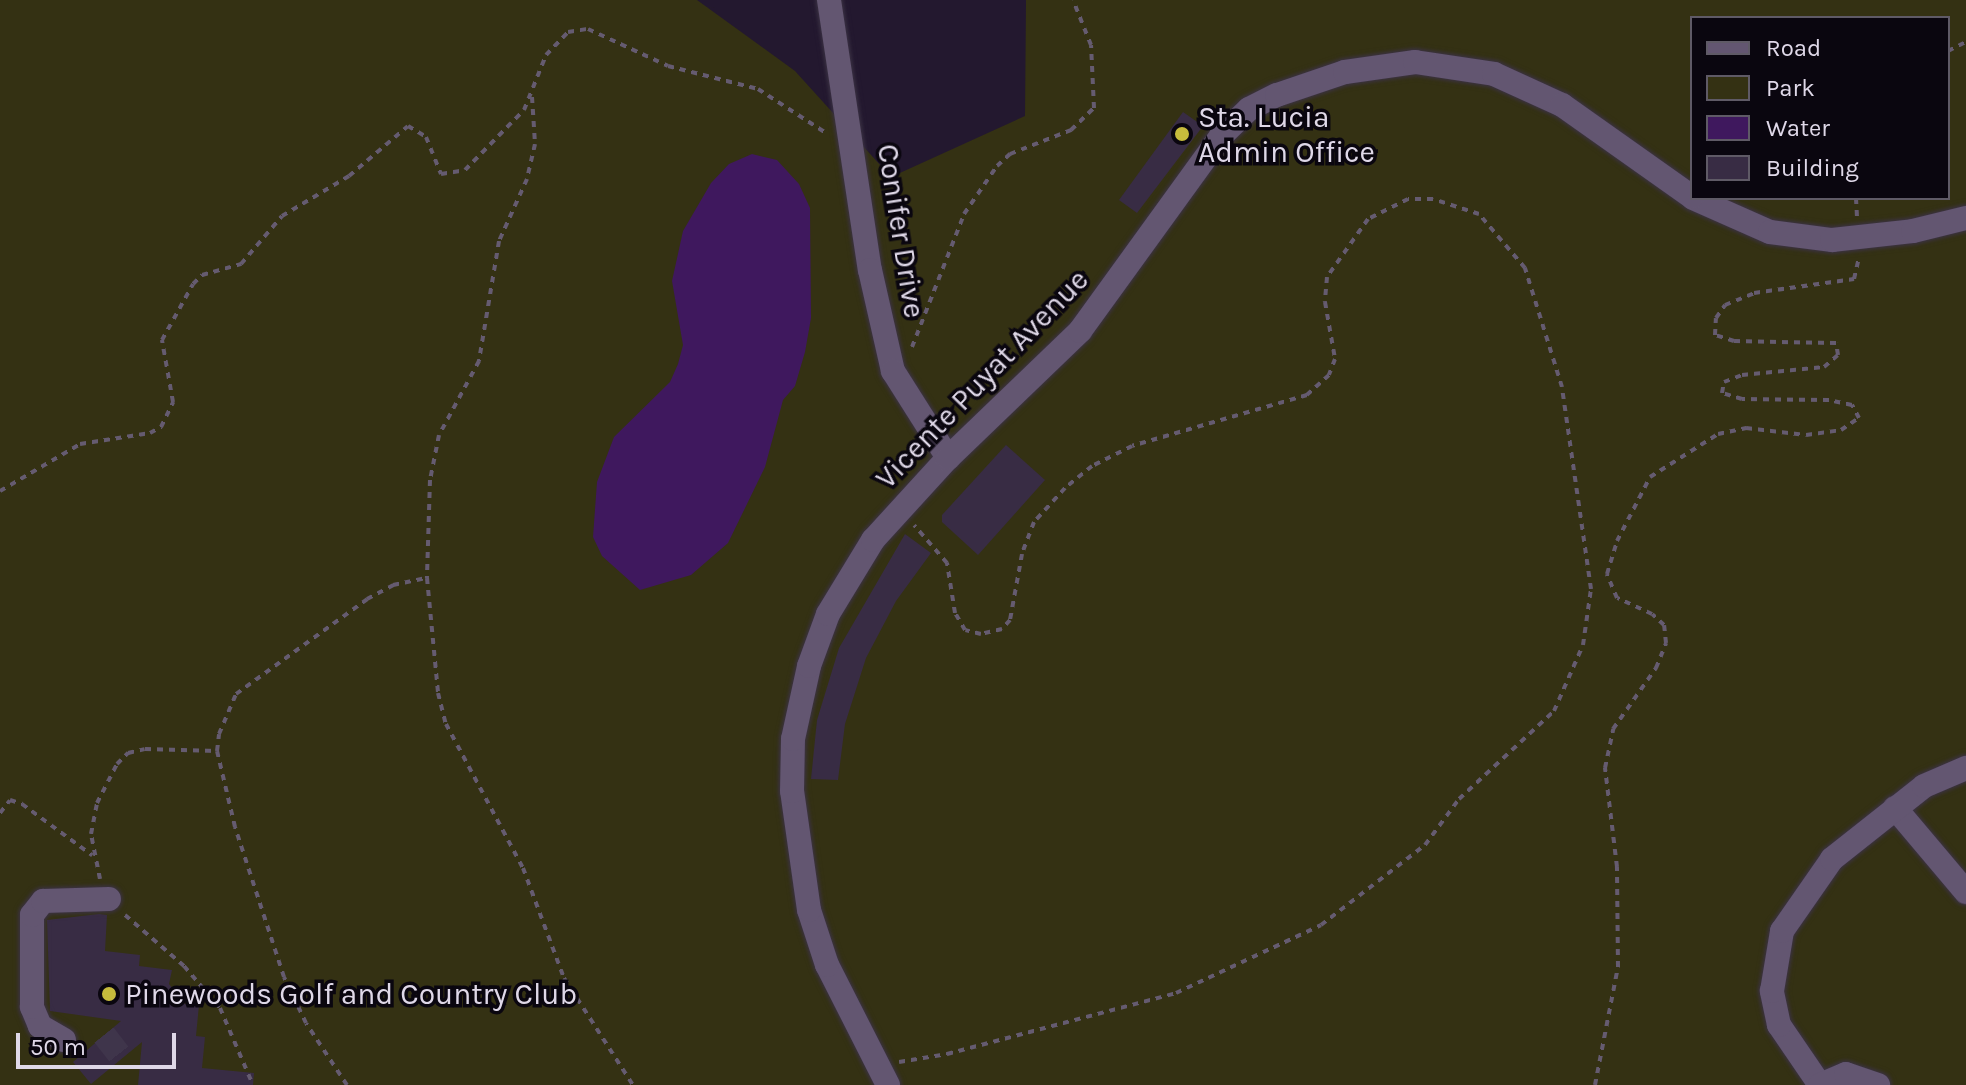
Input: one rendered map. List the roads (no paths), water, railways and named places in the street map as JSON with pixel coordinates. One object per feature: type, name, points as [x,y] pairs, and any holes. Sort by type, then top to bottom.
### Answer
[{"type":"street","name":"Conifer Drive","points":[[829,0],[856,156],[870,270],[893,371],[948,458]]},
{"type":"street","name":"Vicente Puyat Avenue","points":[[882,1076],[827,965],[809,910],[792,791],[793,739],[809,666],[828,614],[873,540],[948,458],[1080,331],[1221,136],[1249,109],[1277,95],[1345,72],[1415,62],[1494,74],[1562,105],[1690,196]]},
{"type":"street","name":"Vicente Puyat Avenue","points":[[1698,200],[1770,232],[1858,239],[1966,218]]},
{"type":"street","points":[[1878,1085],[1846,1074],[1820,1085],[1779,1025],[1772,991],[1782,931],[1832,859],[1924,786],[1966,768]]},
{"type":"street","points":[[1895,808],[1966,892]]},
{"type":"street","points":[[64,1040],[40,1026],[32,1007],[32,915],[43,901],[109,899]]},
{"type":"water","points":[[752,154],[777,160],[799,184],[810,208],[811,318],[805,352],[795,386],[783,400],[765,467],[728,543],[691,575],[640,590],[602,556],[593,537],[597,482],[614,437],[670,382],[678,364],[683,345],[672,281],[683,231],[711,183],[729,164]]},
{"type":"tunnel","points":[[104,1035],[122,1058]]},
{"type":"place","name":"Sta. Lucia Admin Office","points":[[1182,134]]},
{"type":"place","name":"Pinewoods Golf and Country Club","points":[[109,994]]}]
